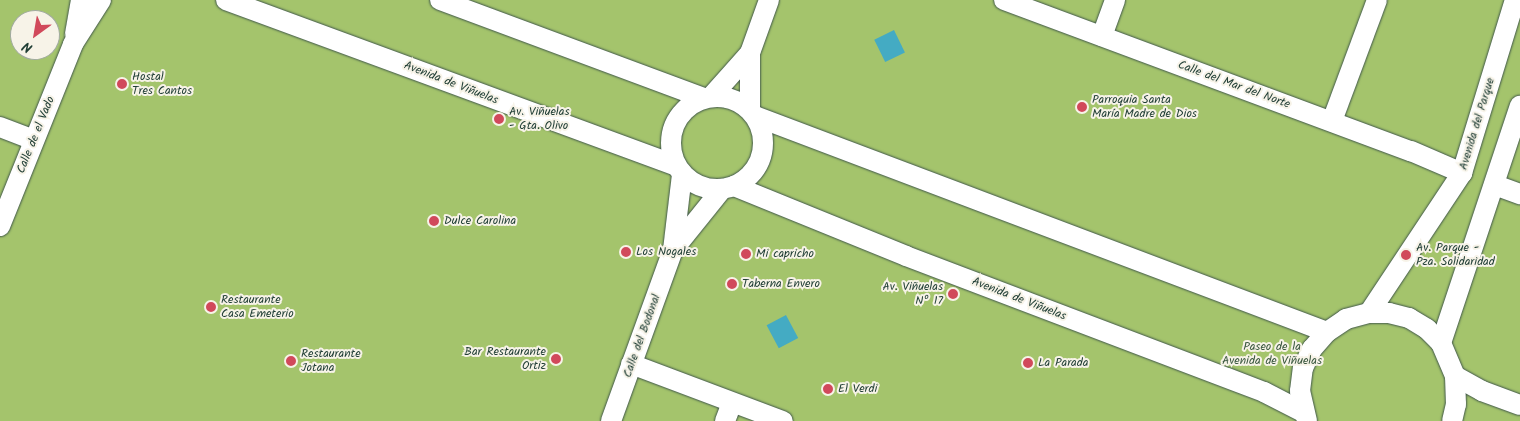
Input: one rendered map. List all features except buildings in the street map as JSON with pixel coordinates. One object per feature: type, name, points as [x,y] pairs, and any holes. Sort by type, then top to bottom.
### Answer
[{"type":"street","points":[[73,44],[81,0]]},
{"type":"street","points":[[73,44],[101,0]]},
{"type":"street","name":"Avenida de Viñuelas","points":[[226,0],[679,170]]},
{"type":"street","points":[[440,0],[707,97],[732,99],[753,113],[1327,332]]},
{"type":"street","points":[[750,53],[707,97],[679,116],[672,131],[671,154],[679,170],[694,183],[728,188],[745,180],[759,164],[764,145],[762,131],[753,113],[750,53],[769,0]]},
{"type":"street","name":"Calle del Mar del Norte","points":[[1004,0],[1332,121],[1462,173]]},
{"type":"street","points":[[1102,36],[1115,0]]},
{"type":"street","points":[[1332,121],[1377,0]]},
{"type":"street","name":"Avenida del Parque","points":[[1369,313],[1408,258],[1462,173],[1515,0]]},
{"type":"street","name":"Calle de el Vado","points":[[0,226],[73,44]]},
{"type":"street","points":[[1441,343],[1520,106]]},
{"type":"street","points":[[0,127],[34,140]]},
{"type":"street","name":"Calle del Bodonal","points":[[610,421],[674,250],[679,170]]},
{"type":"street","points":[[1495,185],[1520,194]]},
{"type":"street","name":"Avenida de Viñuelas","points":[[728,188],[1264,392],[1305,417]]},
{"type":"street","name":"Calle del Bodonal","points":[[674,250],[728,188]]},
{"type":"street","points":[[1305,417],[1300,391],[1304,368],[1312,349],[1327,332],[1346,319],[1369,313],[1389,313],[1409,318],[1427,329],[1441,343],[1456,376],[1456,404],[1452,421]]},
{"type":"street","points":[[632,364],[729,412],[783,421]]},
{"type":"street","points":[[1456,376],[1482,391],[1520,406]]},
{"type":"green space","name":"Paseo de la Avenida de Viñuelas","points":[[0,0],[1520,0],[1520,421],[0,421]]},
{"type":"water","points":[[894,30],[905,52],[885,62],[874,40]]},
{"type":"water","points":[[786,315],[798,338],[779,348],[767,325]]},
{"type":"place","name":"Hostal Tres Cantos","points":[[122,84]]},
{"type":"place","name":"Parroquia Santa María Madre de Dios","points":[[1082,107]]},
{"type":"place","name":"Av. Viñuelas - Gta. Olivo","points":[[499,119]]},
{"type":"place","name":"Dulce Carolina","points":[[434,221]]},
{"type":"place","name":"Los Nogales","points":[[626,252]]},
{"type":"place","name":"Mi capricho","points":[[746,254]]},
{"type":"place","name":"Av. Parque - Pza. Solidaridad","points":[[1406,255]]},
{"type":"place","name":"Taberna Envero","points":[[732,284]]},
{"type":"place","name":"Av. Viñuelas Nº 17","points":[[953,294]]},
{"type":"place","name":"Restaurante Casa Emeterio","points":[[211,307]]},
{"type":"place","name":"Bar Restaurante Ortiz","points":[[556,359]]},
{"type":"place","name":"Restaurante Jotana","points":[[291,361]]},
{"type":"place","name":"La Parada","points":[[1028,363]]},
{"type":"place","name":"El Verdi","points":[[828,389]]}]
